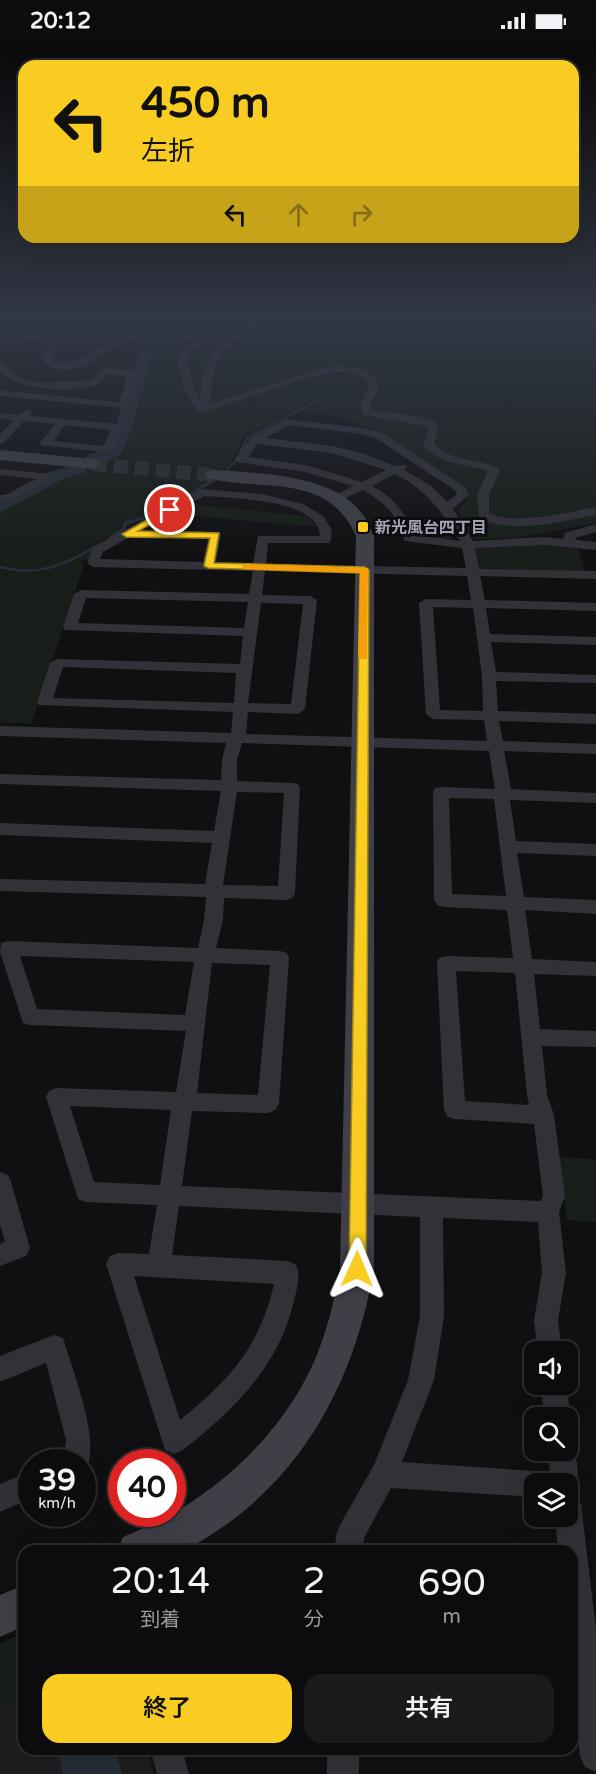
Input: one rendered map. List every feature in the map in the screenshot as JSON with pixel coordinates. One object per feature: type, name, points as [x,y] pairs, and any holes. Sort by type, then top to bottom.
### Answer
[{"type":"street","points":[[30,397],[123,405],[126,397]]},
{"type":"street","points":[[192,397],[202,409]]},
{"type":"street","points":[[202,409],[206,397]]},
{"type":"street","points":[[202,409],[245,397]]},
{"type":"street","points":[[369,397],[365,405],[367,413],[422,420],[432,424],[433,430],[428,444],[435,453],[443,458],[494,470],[483,495],[483,515],[486,519],[495,522],[510,521],[596,511]]},
{"type":"street","points":[[0,441],[39,398]]},
{"type":"street","points":[[0,416],[117,427],[109,447],[104,449],[45,443],[62,422]]},
{"type":"street","points":[[446,509],[459,501],[463,495],[461,489],[380,436],[335,427],[286,422],[254,440],[241,460],[317,470],[361,485],[384,499],[400,515],[409,538],[468,545],[545,541],[596,546]]},
{"type":"street","points":[[254,440],[297,444],[359,455],[394,469],[411,478],[446,509],[468,545],[484,638],[492,716],[503,788],[501,794],[524,967],[537,1095],[543,1116],[554,1196],[548,1212],[554,1273],[546,1320],[549,1341]]},
{"type":"street","points":[[0,455],[93,464]]},
{"type":"street","points":[[336,499],[394,469],[417,461]]},
{"type":"street","points":[[0,472],[49,477],[7,499],[0,498]]},
{"type":"street","points":[[150,1545],[186,1528],[240,1491],[282,1447],[312,1406],[340,1346],[352,1304],[357,1269],[365,536],[363,527],[353,512],[336,499],[311,488],[282,482],[213,475]]},
{"type":"street","points":[[159,1267],[166,1206],[170,1195],[183,1101],[189,1086],[196,1030],[194,1023],[204,955],[208,945],[220,837],[224,830],[230,786],[228,780],[244,669],[247,664],[260,567],[262,539],[326,540],[326,530],[319,519],[299,506],[280,500],[202,492],[97,550],[93,563],[260,567],[365,570],[596,575]]},
{"type":"street","points":[[570,543],[569,536],[596,528]]},
{"type":"street","points":[[126,534],[215,535],[208,566]]},
{"type":"street","points":[[244,669],[57,663],[44,702],[298,709],[310,600],[81,594],[70,627],[250,632]]},
{"type":"street","points":[[596,607],[426,603],[433,714],[596,719]]},
{"type":"street","points":[[484,638],[596,641]]},
{"type":"street","points":[[489,676],[596,679]]},
{"type":"street","points":[[0,731],[596,749]]},
{"type":"street","points":[[0,779],[292,788],[286,893],[0,885]]},
{"type":"street","points":[[596,798],[441,792],[443,900],[596,907]]},
{"type":"street","points":[[0,829],[220,837]]},
{"type":"street","points":[[508,847],[596,850]]},
{"type":"street","points":[[194,1023],[30,1017],[8,948],[280,958],[268,1104],[56,1096],[86,1192],[548,1212]]},
{"type":"street","points":[[543,1116],[455,1110],[446,963],[596,969]]},
{"type":"street","points":[[532,1037],[596,1039]]},
{"type":"street","points":[[0,1182],[18,1248],[0,1255]]},
{"type":"street","points":[[349,1545],[350,1535],[384,1474],[421,1380],[432,1316],[431,1206]]},
{"type":"street","points":[[118,1264],[159,1267],[288,1273],[277,1320],[253,1364],[216,1409],[174,1441],[118,1264]]},
{"type":"street","points":[[0,1369],[54,1347],[79,1440],[78,1449]]},
{"type":"street","points":[[384,1474],[524,1483]]},
{"type":"street","points":[[0,1498],[18,1490]]},
{"type":"street","points":[[569,1527],[570,1545]]},
{"type":"street","points":[[0,1616],[18,1608]]},
{"type":"street","points":[[578,1647],[596,1756]]},
{"type":"street","points":[[168,1755],[173,1774]]},
{"type":"street","points":[[343,1755],[343,1774]]},
{"type":"shaded area","points":[[137,397],[596,397],[596,523],[516,538],[473,539],[457,511],[467,499],[464,486],[388,438],[366,427],[324,414],[305,413],[282,418],[244,435],[230,466],[214,472],[208,481],[71,559],[36,570],[19,570],[0,566],[0,511],[52,480],[117,454],[130,429]]},
{"type":"shaded area","points":[[187,504],[307,516],[319,527],[171,514]]},
{"type":"shaded area","points":[[406,526],[453,530],[455,536],[450,540],[410,536]]},
{"type":"shaded area","points":[[545,544],[578,547],[585,572],[483,570],[477,567],[470,547]]},
{"type":"shaded area","points":[[91,551],[89,559],[81,563],[84,565],[31,724],[0,722],[0,569],[25,573],[47,570],[69,563]]},
{"type":"shaded area","points":[[558,1157],[596,1159],[596,1222],[567,1220]]},
{"type":"shaded area","points":[[18,1635],[18,1695],[0,1706],[0,1644]]},
{"type":"shaded area","points":[[18,1695],[18,1755],[149,1755],[154,1774],[0,1774],[0,1706]]},
{"type":"shaded area","points":[[58,1755],[117,1755],[122,1774],[63,1774]]},
{"type":"waterway","points":[[93,459],[113,452],[132,397]]},
{"type":"waterway","points":[[225,472],[235,462],[247,438],[325,397]]},
{"type":"waterway","points":[[0,508],[53,477],[79,468]]},
{"type":"waterway","points":[[211,481],[215,479]]},
{"type":"waterway","points":[[110,538],[124,529],[125,523],[152,516],[214,480]]},
{"type":"waterway","points":[[0,567],[26,571],[49,568],[72,560],[95,547]]},
{"type":"tunnel","points":[[93,464],[213,475]]},
{"type":"slow traffic","points":[[246,567],[365,570],[364,657]]},
{"type":"place","name":"新光風台四丁目","points":[[363,527]]},
{"type":"route","points":[[170,510],[126,534],[215,535],[208,566],[365,570],[357,1269]]}]
